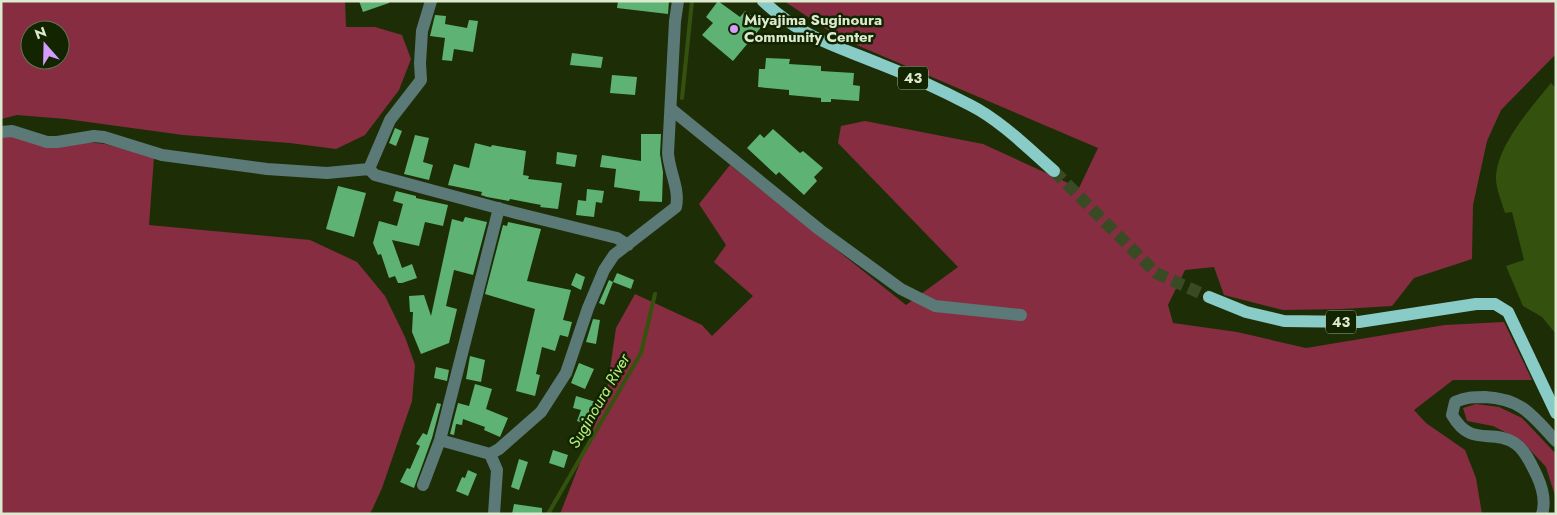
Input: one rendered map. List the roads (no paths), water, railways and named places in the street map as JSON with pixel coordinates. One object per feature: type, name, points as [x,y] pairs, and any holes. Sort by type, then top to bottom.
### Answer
[{"type":"main road","name":"43","points":[[763,1],[781,18],[817,39],[904,74],[972,106],[1012,134],[1054,171]]},
{"type":"main road","name":"43","points":[[1209,297],[1246,312],[1284,321],[1359,322],[1476,304],[1495,304],[1508,312],[1556,413]]},
{"type":"street","points":[[369,169],[390,120],[421,80],[422,31],[431,1]]},
{"type":"street","points":[[440,440],[490,454],[540,412],[566,373],[588,308],[604,270],[614,255],[676,207],[678,198],[668,153],[675,21],[678,1]]},
{"type":"street","points":[[670,109],[820,230],[901,289],[935,306],[1021,315]]},
{"type":"street","points":[[1,132],[12,131],[47,142],[94,136],[104,137],[162,155],[267,168],[327,173],[369,169]]},
{"type":"street","points":[[369,169],[375,175],[617,238],[628,244]]},
{"type":"street","points":[[423,485],[440,440],[499,208]]},
{"type":"street","points":[[1542,514],[1545,504],[1541,485],[1530,462],[1516,444],[1500,437],[1469,434],[1458,425],[1452,415],[1455,402],[1468,397],[1502,398],[1514,402],[1527,410],[1556,441]]},
{"type":"street","points":[[490,454],[497,470],[494,514]]},
{"type":"waterway","name":"Suginoura River","points":[[682,98],[692,1]]},
{"type":"waterway","name":"Suginoura River","points":[[548,514],[641,353],[655,294]]},
{"type":"tunnel","points":[[1054,171],[1156,273],[1209,297]]},
{"type":"place","name":"Miyajima Suginoura Community Center","points":[[734,29]]}]
